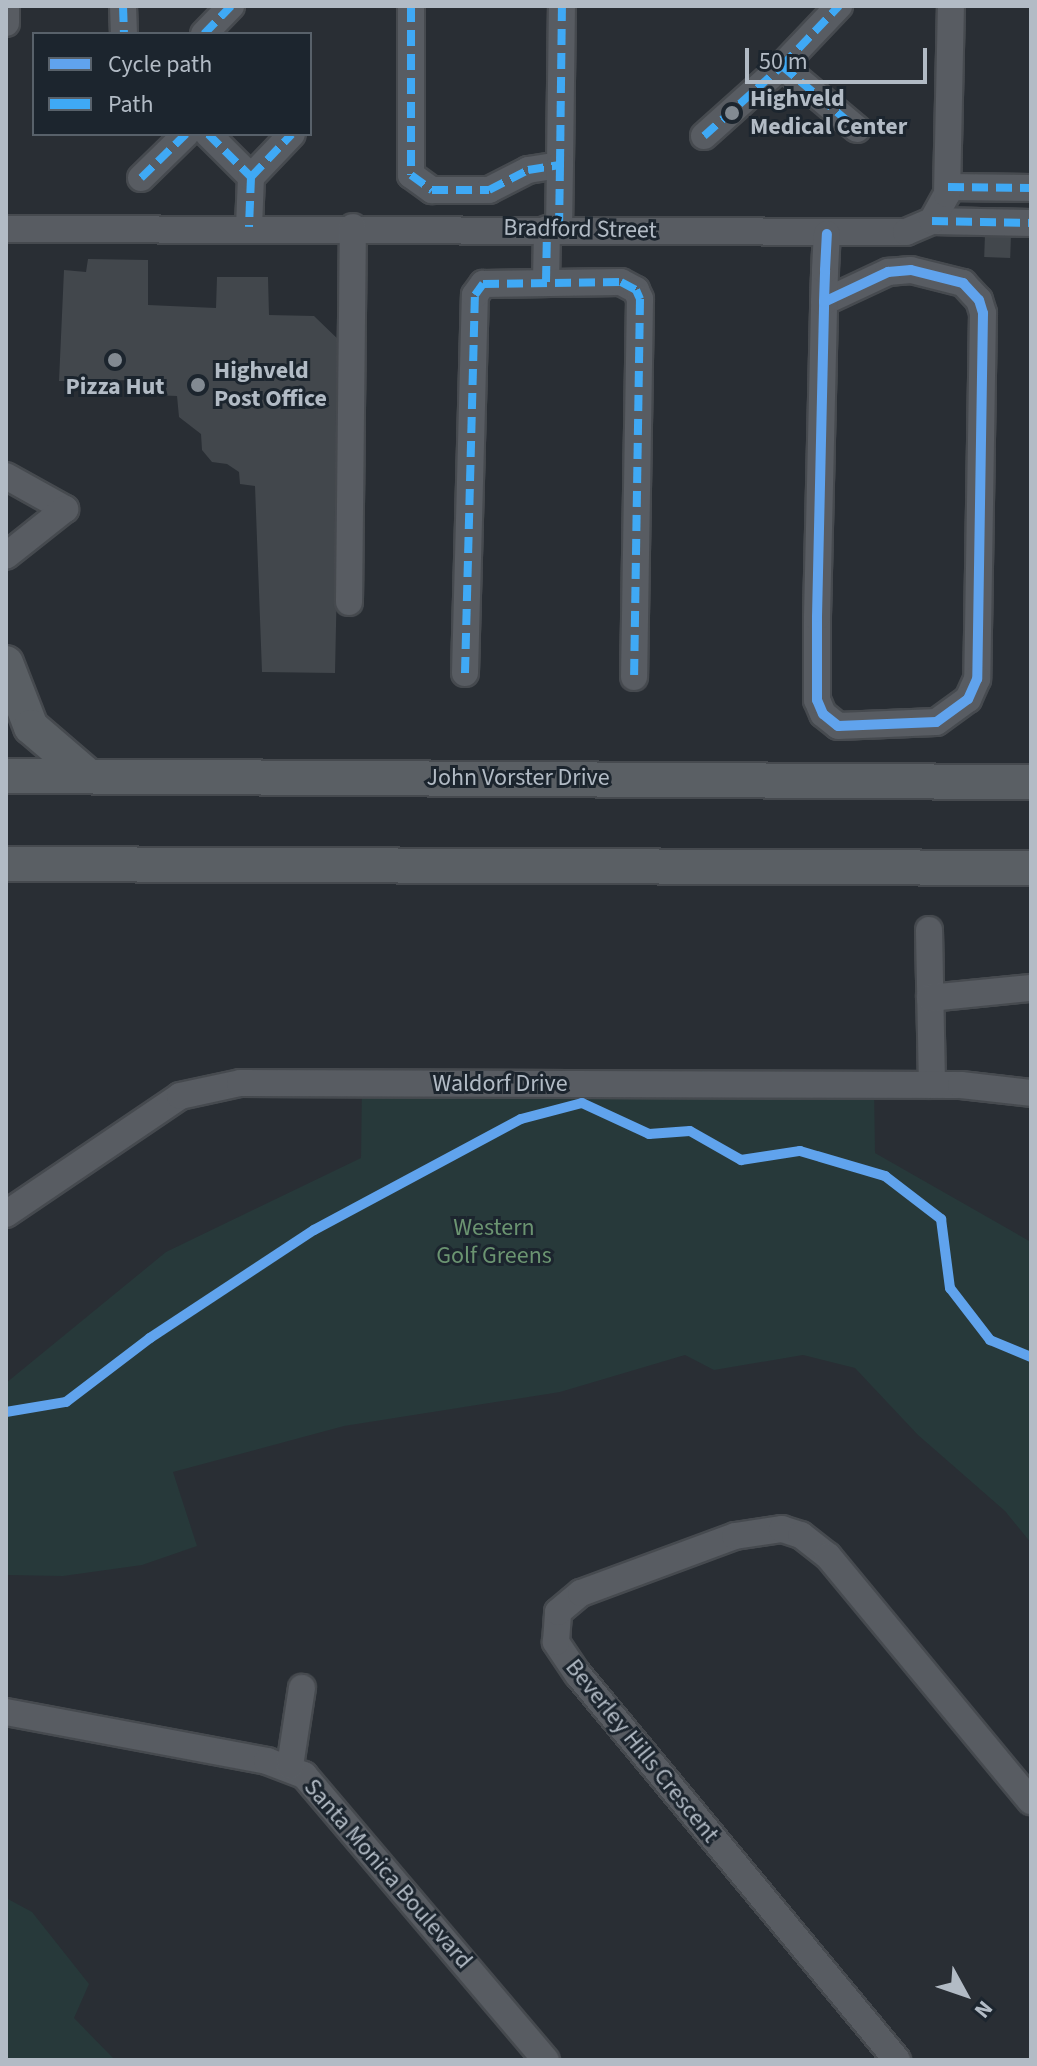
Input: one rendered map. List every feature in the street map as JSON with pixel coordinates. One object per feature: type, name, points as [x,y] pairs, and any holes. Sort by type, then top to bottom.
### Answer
[{"type":"main road","points":[[6,663],[31,727],[87,775]]},
{"type":"main road","name":"John Vorster Drive","points":[[6,776],[1031,782]]},
{"type":"main road","points":[[6,864],[1031,868]]},
{"type":"street","points":[[6,6],[6,23]]},
{"type":"street","points":[[123,6],[124,32]]},
{"type":"street","points":[[206,32],[231,6]]},
{"type":"street","points":[[411,6],[409,165],[417,183],[432,190],[489,190],[528,170],[560,165]]},
{"type":"street","points":[[546,282],[560,165],[562,6]]},
{"type":"street","points":[[704,136],[782,66],[839,6]]},
{"type":"street","points":[[932,221],[948,187],[951,6]]},
{"type":"street","points":[[782,66],[857,129]]},
{"type":"street","points":[[141,178],[184,136]]},
{"type":"street","points":[[210,136],[251,177]]},
{"type":"street","points":[[249,227],[251,177],[290,136]]},
{"type":"street","points":[[948,187],[1031,188]]},
{"type":"street","name":"Bradford Street","points":[[6,229],[353,227],[827,234],[906,232],[932,221],[1031,223]]},
{"type":"street","points":[[349,602],[353,227]]},
{"type":"street","points":[[824,302],[888,272],[911,270],[963,283],[979,300],[983,313],[977,679],[968,699],[936,722],[838,726],[823,714],[817,700],[824,302],[827,234]]},
{"type":"street","points":[[465,673],[473,302],[483,284],[621,282],[636,290],[640,299],[634,677]]},
{"type":"street","points":[[6,476],[65,509],[6,556]]},
{"type":"street","points":[[929,930],[932,1085]]},
{"type":"street","points":[[930,998],[1031,988]]},
{"type":"street","name":"Waldorf Drive","points":[[8,1209],[149,1114],[209,1087],[932,1085],[1031,1093]]},
{"type":"street","name":"Beverley Hills Crescent","points":[[897,2060],[564,1657],[553,1625],[558,1612],[581,1593],[735,1536],[782,1529],[801,1535],[828,1556],[1031,1801]]},
{"type":"street","points":[[290,1766],[302,1688]]},
{"type":"street","name":"Santa Monica Boulevard","points":[[6,1712],[290,1766],[333,1804],[546,2060]]},
{"type":"green space","name":"Western Golf Greens","points":[[362,1083],[874,1085],[875,1153],[1031,1242],[1031,1543],[1005,1511],[918,1435],[855,1368],[803,1355],[714,1370],[685,1355],[560,1392],[344,1426],[173,1472],[197,1546],[142,1565],[63,1576],[6,1575],[6,1383],[166,1252],[361,1158]]},
{"type":"green space","points":[[6,1898],[32,1912],[89,1984],[74,2018],[115,2060],[6,2060]]},
{"type":"building","points":[[985,234],[1011,235],[1010,258],[984,257]]},
{"type":"building","points":[[88,259],[148,260],[148,305],[216,308],[217,277],[268,277],[269,315],[314,316],[342,343],[335,673],[262,672],[255,486],[240,484],[239,472],[227,464],[212,462],[202,450],[201,434],[179,417],[177,396],[152,395],[151,380],[59,381],[64,270],[86,272]]},
{"type":"marked path","points":[[123,6],[124,32]]},
{"type":"marked path","points":[[206,32],[231,6]]},
{"type":"marked path","points":[[411,6],[411,175],[432,190],[489,190],[528,170],[560,165],[562,6]]},
{"type":"marked path","points":[[704,136],[782,66],[839,6]]},
{"type":"marked path","points":[[782,66],[857,129]]},
{"type":"marked path","points":[[141,178],[184,136]]},
{"type":"marked path","points":[[210,136],[251,177],[249,227]]},
{"type":"marked path","points":[[251,177],[290,136]]},
{"type":"marked path","points":[[559,229],[560,165]]},
{"type":"marked path","points":[[948,187],[1031,188]]},
{"type":"marked path","points":[[932,221],[1031,223]]},
{"type":"marked path","points":[[546,282],[547,229]]},
{"type":"marked path","points":[[465,673],[475,295],[483,284],[621,282],[636,290],[640,299],[634,677]]},
{"type":"cycle path","points":[[824,302],[888,272],[911,270],[963,283],[979,300],[983,313],[977,679],[968,699],[936,722],[838,726],[823,714],[817,700],[817,617],[824,302],[827,234]]},
{"type":"cycle path","points":[[6,1412],[66,1402],[150,1338],[314,1230],[521,1119],[582,1103],[649,1134],[690,1131],[741,1160],[800,1151],[885,1176],[941,1219],[950,1288],[990,1340],[1031,1357]]},
{"type":"place","name":"Highveld Medical Center","points":[[732,113]]},
{"type":"place","name":"Pizza Hut","points":[[115,360]]},
{"type":"place","name":"Highveld Post Office","points":[[198,385]]}]
